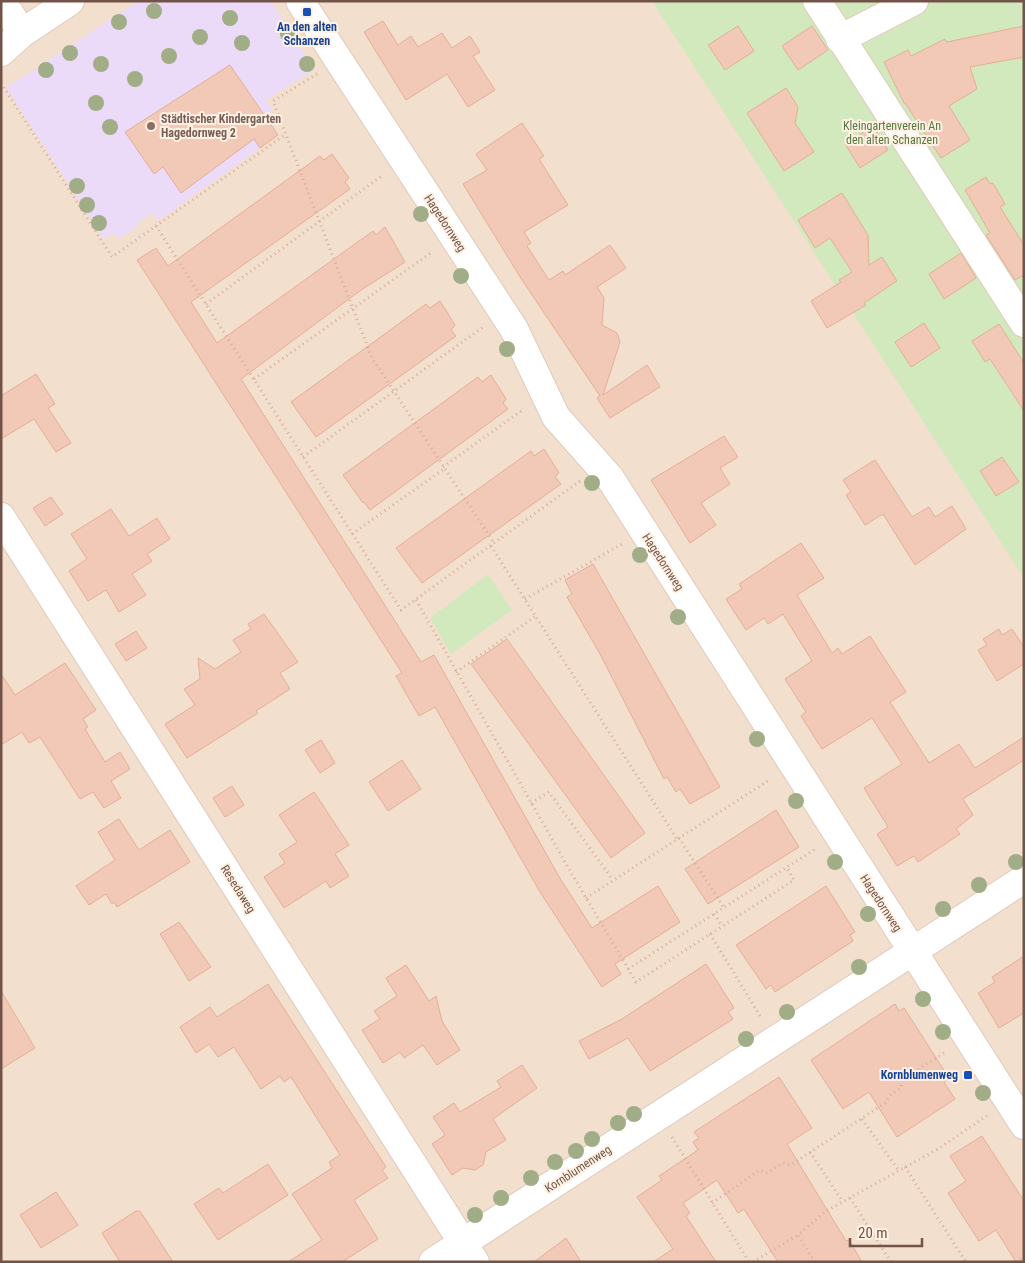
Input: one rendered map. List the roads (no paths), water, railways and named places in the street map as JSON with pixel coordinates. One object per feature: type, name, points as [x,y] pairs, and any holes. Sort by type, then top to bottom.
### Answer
[{"type":"street","points":[[2,1],[22,33]]},
{"type":"street","points":[[1,52],[22,33],[70,1]]},
{"type":"street","name":"Hagedornweg","points":[[300,1],[514,330],[556,417],[610,478],[1024,1125]]},
{"type":"street","points":[[816,1],[1024,323]]},
{"type":"street","points":[[840,39],[914,1]]},
{"type":"street","name":"Resedaweg","points":[[1,516],[469,1252]]},
{"type":"street","name":"Kornblumenweg","points":[[433,1262],[469,1252],[660,1116],[1024,879]]},
{"type":"place","name":"An den alten Schanzen","points":[[307,12]]},
{"type":"place","name":"Städtischer Kindergarten Hagedornweg 2","points":[[151,126]]},
{"type":"place","name":"Kornblumenweg","points":[[968,1075]]},
{"type":"park label","name":"Kleingartenverein An den alten Schanzen","points":[[892,133]]}]
